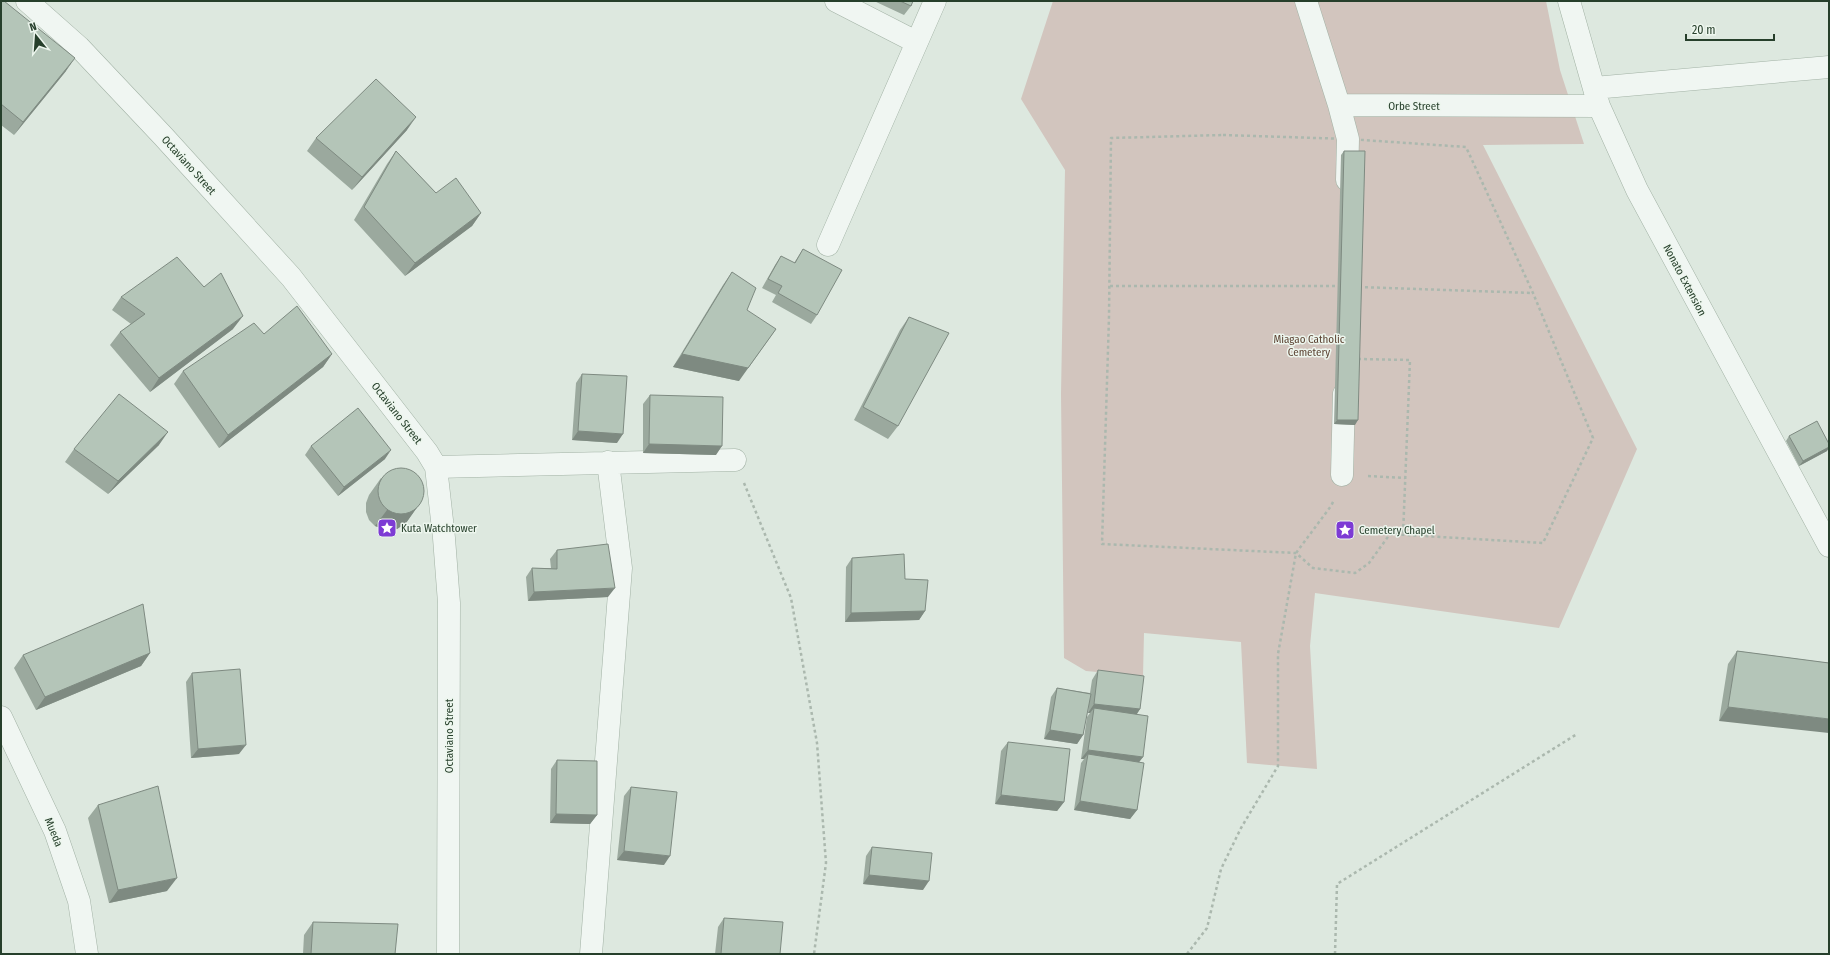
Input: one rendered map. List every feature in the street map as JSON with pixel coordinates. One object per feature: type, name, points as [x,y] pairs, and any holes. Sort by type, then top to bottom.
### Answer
[{"type":"street","name":"Octaviano Street","points":[[27,1],[79,47],[163,136],[291,277],[427,452],[436,467],[444,538],[449,603],[448,954]]},
{"type":"street","points":[[836,1],[916,42]]},
{"type":"street","points":[[828,245],[935,1]]},
{"type":"street","points":[[1306,1],[1348,139],[1347,201]]},
{"type":"street","name":"Nonato Extension","points":[[1569,1],[1596,97],[1637,190],[1829,546]]},
{"type":"street","name":"Orbe Street","points":[[1339,106],[1596,97],[1829,67]]},
{"type":"street","points":[[1342,475],[1345,359]]},
{"type":"street","points":[[436,467],[735,460]]},
{"type":"street","points":[[591,954],[622,568],[608,462]]},
{"type":"street","name":"Mueda","points":[[1,717],[55,831],[79,901],[87,954]]},
{"type":"path","points":[[1223,135],[1348,139],[1466,147],[1534,293],[1593,438],[1543,543],[1390,534],[1369,563],[1355,573],[1313,568],[1296,553],[1102,544],[1110,286],[1111,138],[1223,135]]},
{"type":"path","points":[[1110,286],[1347,286]]},
{"type":"path","points":[[1355,286],[1534,293]]},
{"type":"path","points":[[1345,359],[1410,360],[1403,535]]},
{"type":"path","points":[[735,460],[791,598],[817,743],[826,863],[814,954]]},
{"type":"path","points":[[1187,954],[1207,928],[1221,869],[1240,828],[1278,766],[1278,654],[1296,553],[1331,506],[1342,475],[1406,478]]},
{"type":"path","points":[[1335,954],[1337,884],[1577,734]]},
{"type":"green space","name":"Miagao Catholic Cemetery","points":[[1053,1],[1546,1],[1560,70],[1584,144],[1483,145],[1637,449],[1559,628],[1315,593],[1310,646],[1317,769],[1247,763],[1241,642],[1144,633],[1143,676],[1086,671],[1064,658],[1061,394],[1065,170],[1021,99]]},
{"type":"building","points":[[2,1],[4,1],[75,58],[23,122],[1,104]]},
{"type":"building","points":[[900,1],[913,1],[911,6]]},
{"type":"building","points":[[376,79],[416,117],[362,177],[316,138]]},
{"type":"building","points":[[396,151],[436,193],[456,178],[481,213],[415,263],[364,207]]},
{"type":"building","points":[[1344,151],[1365,151],[1358,420],[1337,420]]},
{"type":"building","points":[[803,249],[842,270],[817,315],[778,293],[782,286],[768,279],[781,256],[795,263]]},
{"type":"building","points":[[177,257],[204,287],[221,273],[243,316],[159,378],[120,332],[145,314],[121,297]]},
{"type":"building","points":[[732,272],[756,288],[747,310],[776,329],[748,368],[682,354]]},
{"type":"building","points":[[297,306],[332,354],[228,435],[183,371],[254,323],[264,334]]},
{"type":"building","points":[[909,317],[949,333],[898,426],[863,407]]},
{"type":"building","points":[[582,374],[627,376],[623,434],[578,431]]},
{"type":"building","points":[[119,394],[168,432],[118,481],[74,449]]},
{"type":"building","points":[[650,395],[723,397],[722,446],[649,444]]},
{"type":"building","points":[[358,408],[391,450],[344,487],[311,446]]},
{"type":"building","points":[[1817,421],[1829,444],[1829,447],[1803,461],[1789,436]]},
{"type":"building","points":[[397,468],[405,468],[414,472],[420,478],[424,491],[420,504],[414,510],[405,514],[397,514],[388,510],[382,504],[378,495],[378,487],[382,478],[388,472]]},
{"type":"building","points":[[608,544],[615,588],[534,592],[532,568],[557,569],[557,550]]},
{"type":"building","points":[[904,554],[905,579],[928,580],[925,611],[851,613],[852,558]]},
{"type":"building","points":[[143,604],[150,653],[45,697],[23,655]]},
{"type":"building","points":[[1737,651],[1829,663],[1829,719],[1728,707]]},
{"type":"building","points":[[240,669],[246,745],[198,749],[192,673]]},
{"type":"building","points":[[1098,670],[1144,676],[1140,709],[1094,704]]},
{"type":"building","points":[[1057,688],[1091,694],[1083,735],[1050,730]]},
{"type":"building","points":[[1094,708],[1148,716],[1143,757],[1088,750]]},
{"type":"building","points":[[1008,742],[1070,749],[1064,802],[1001,795]]},
{"type":"building","points":[[1088,754],[1144,763],[1137,810],[1080,801]]},
{"type":"building","points":[[557,760],[597,761],[597,815],[556,814]]},
{"type":"building","points":[[158,786],[177,878],[118,890],[98,805]]},
{"type":"building","points":[[631,787],[677,792],[670,856],[624,851]]},
{"type":"building","points":[[872,847],[932,853],[929,881],[869,875]]},
{"type":"building","points":[[724,918],[783,922],[780,954],[721,954]]},
{"type":"building","points":[[313,922],[398,924],[395,954],[311,954]]},
{"type":"place","name":"Kuta Watchtower","points":[[387,528]]},
{"type":"place","name":"Cemetery Chapel","points":[[1345,530]]}]
